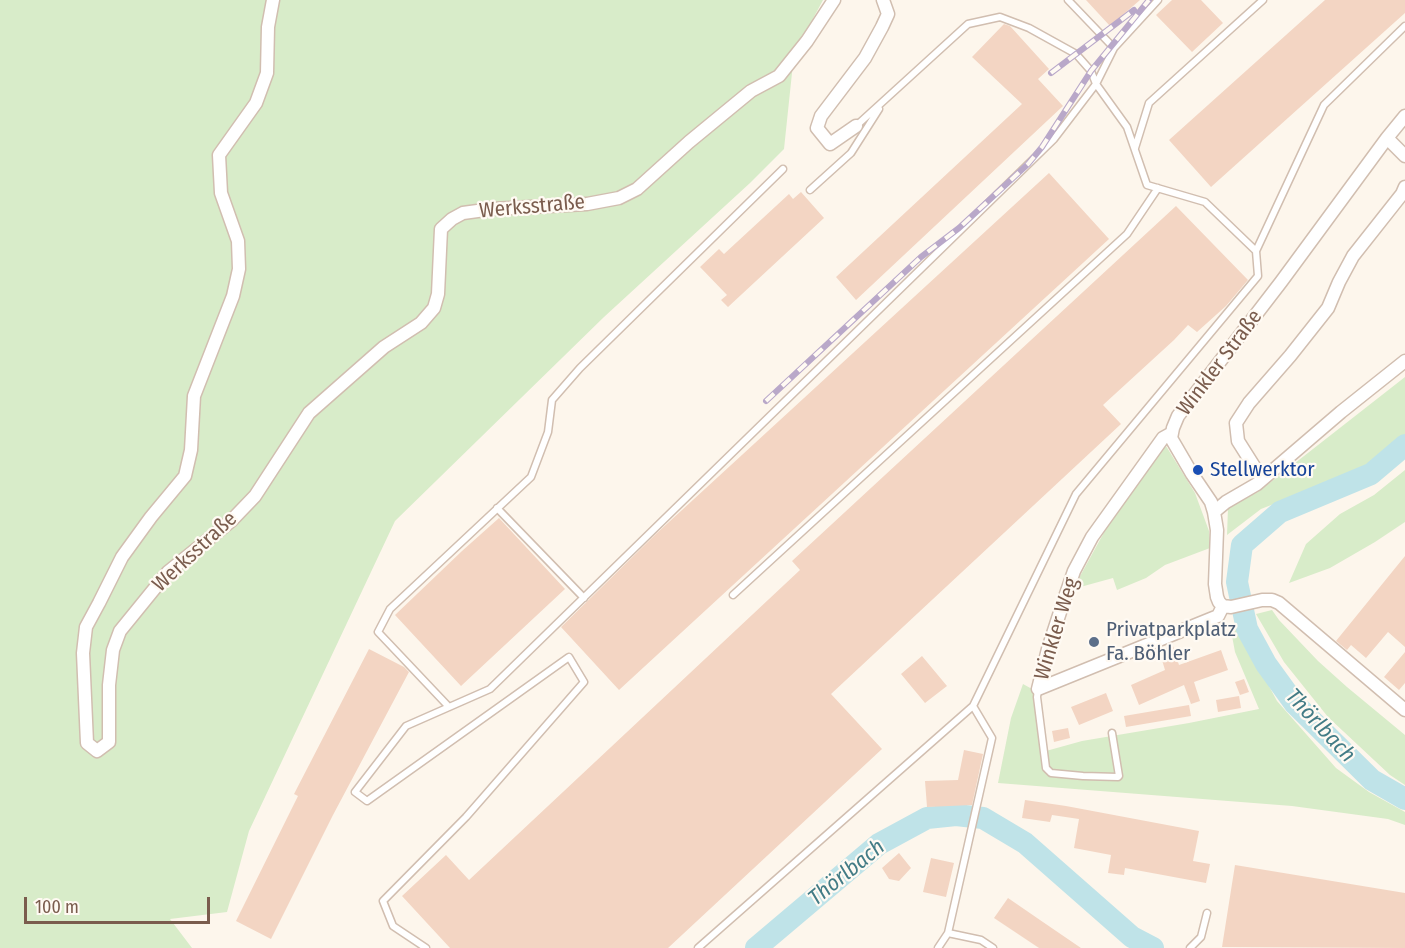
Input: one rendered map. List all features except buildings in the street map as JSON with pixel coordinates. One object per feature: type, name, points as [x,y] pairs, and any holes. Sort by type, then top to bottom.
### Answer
[{"type":"street","name":"Werksstraße","points":[[273,0],[268,27],[267,74],[256,103],[219,155],[221,193],[238,241],[239,269],[233,296],[194,396],[191,450],[185,476],[122,557],[86,627],[83,653],[87,742],[97,751],[109,742],[109,685],[113,650],[120,631],[168,572],[231,521],[255,495],[309,413],[384,347],[421,323],[434,308],[438,286],[441,229],[463,213],[492,209],[587,204],[619,198],[637,189],[742,98],[779,76],[807,41],[834,0]]},
{"type":"street","points":[[856,126],[830,144],[817,128],[821,116],[865,58],[882,27],[888,14],[884,0]]},
{"type":"street","name":"Winkler Straße","points":[[1227,606],[1219,602],[1215,584],[1217,530],[1211,502],[1171,438],[1178,416],[1405,117]]},
{"type":"street","points":[[1387,138],[1405,156]]},
{"type":"street","points":[[1263,479],[1238,441],[1236,423],[1249,403],[1328,308],[1353,256],[1404,194]]},
{"type":"street","points":[[1214,512],[1263,479],[1341,412],[1405,362]]},
{"type":"street","name":"Winkler Weg","points":[[1038,689],[1048,649],[1074,571],[1092,537],[1163,438],[1172,433]]},
{"type":"street","points":[[1227,606],[1262,600],[1279,603],[1405,710]]},
{"type":"street","name":"Winkler Weg","points":[[1038,689],[1218,616],[1227,606]]},
{"type":"lane","points":[[1068,0],[1114,48]]},
{"type":"lane","points":[[426,948],[393,926],[384,901],[466,817],[584,682],[569,657],[367,801],[355,792],[406,726],[490,689],[1054,139],[1096,84],[1114,48],[1158,0]]},
{"type":"lane","points":[[1135,149],[1149,103],[1263,0]]},
{"type":"lane","points":[[856,126],[968,24],[1000,17],[1029,28],[1076,54],[1091,71],[1096,84],[1127,127],[1147,184],[1205,202],[1256,251]]},
{"type":"lane","points":[[698,948],[973,706],[1076,494],[1258,276],[1256,251],[1324,105],[1405,27]]},
{"type":"lane","points":[[810,190],[851,153],[884,100]]},
{"type":"lane","points":[[448,707],[378,632],[390,609],[531,477],[548,432],[552,400],[580,368],[783,169]]},
{"type":"lane","points":[[733,595],[1127,234],[1158,188]]},
{"type":"lane","points":[[498,508],[584,598]]},
{"type":"lane","points":[[1038,689],[1037,698],[1046,768],[1051,773],[1119,776],[1112,733]]},
{"type":"lane","points":[[938,948],[948,933],[992,738],[973,706]]},
{"type":"lane","points":[[1191,948],[1201,937],[1207,913]]},
{"type":"lane","points":[[948,933],[981,940],[993,948]]},
{"type":"green space","points":[[0,0],[823,0],[794,54],[784,149],[604,317],[395,521],[249,831],[227,912],[170,919],[192,948],[0,948]]},
{"type":"green space","points":[[1405,377],[1405,437],[1378,460],[1319,491],[1261,509],[1227,535],[1228,508],[1258,492]]},
{"type":"green space","points":[[1166,446],[1195,493],[1209,531],[1210,548],[1165,565],[1146,578],[1117,590],[1113,578],[1073,589],[1113,516]]},
{"type":"green space","points":[[1405,470],[1405,522],[1330,568],[1289,583],[1306,544],[1340,514],[1374,495]]},
{"type":"green space","points":[[1272,610],[1318,661],[1405,735],[1405,785],[1390,775],[1328,717],[1284,662],[1256,614]]},
{"type":"green space","points":[[1230,625],[1235,625],[1240,632],[1277,701],[1336,768],[1369,792],[1405,812],[1405,825],[1388,819],[1292,806],[998,783],[1011,718],[1023,684],[1032,689],[1046,751],[1082,741],[1259,709],[1235,652]]},
{"type":"waterway","name":"Thörlbach","points":[[1405,445],[1371,474],[1280,512],[1242,545],[1237,582],[1247,629],[1266,664],[1295,704],[1372,780],[1405,799]]},
{"type":"waterway","name":"Thörlbach","points":[[756,948],[879,844],[927,818],[956,815],[983,818],[1025,843],[1132,937],[1153,948]]},
{"type":"railway","points":[[766,401],[921,257],[959,228],[1028,164],[1042,147],[1091,71],[1149,0]]},
{"type":"railway","points":[[1051,73],[1134,10]]},
{"type":"place","name":"Stellwerktor","points":[[1198,470]]},
{"type":"place","name":"Privatparkplatz Fa. Böhler","points":[[1094,642]]}]
